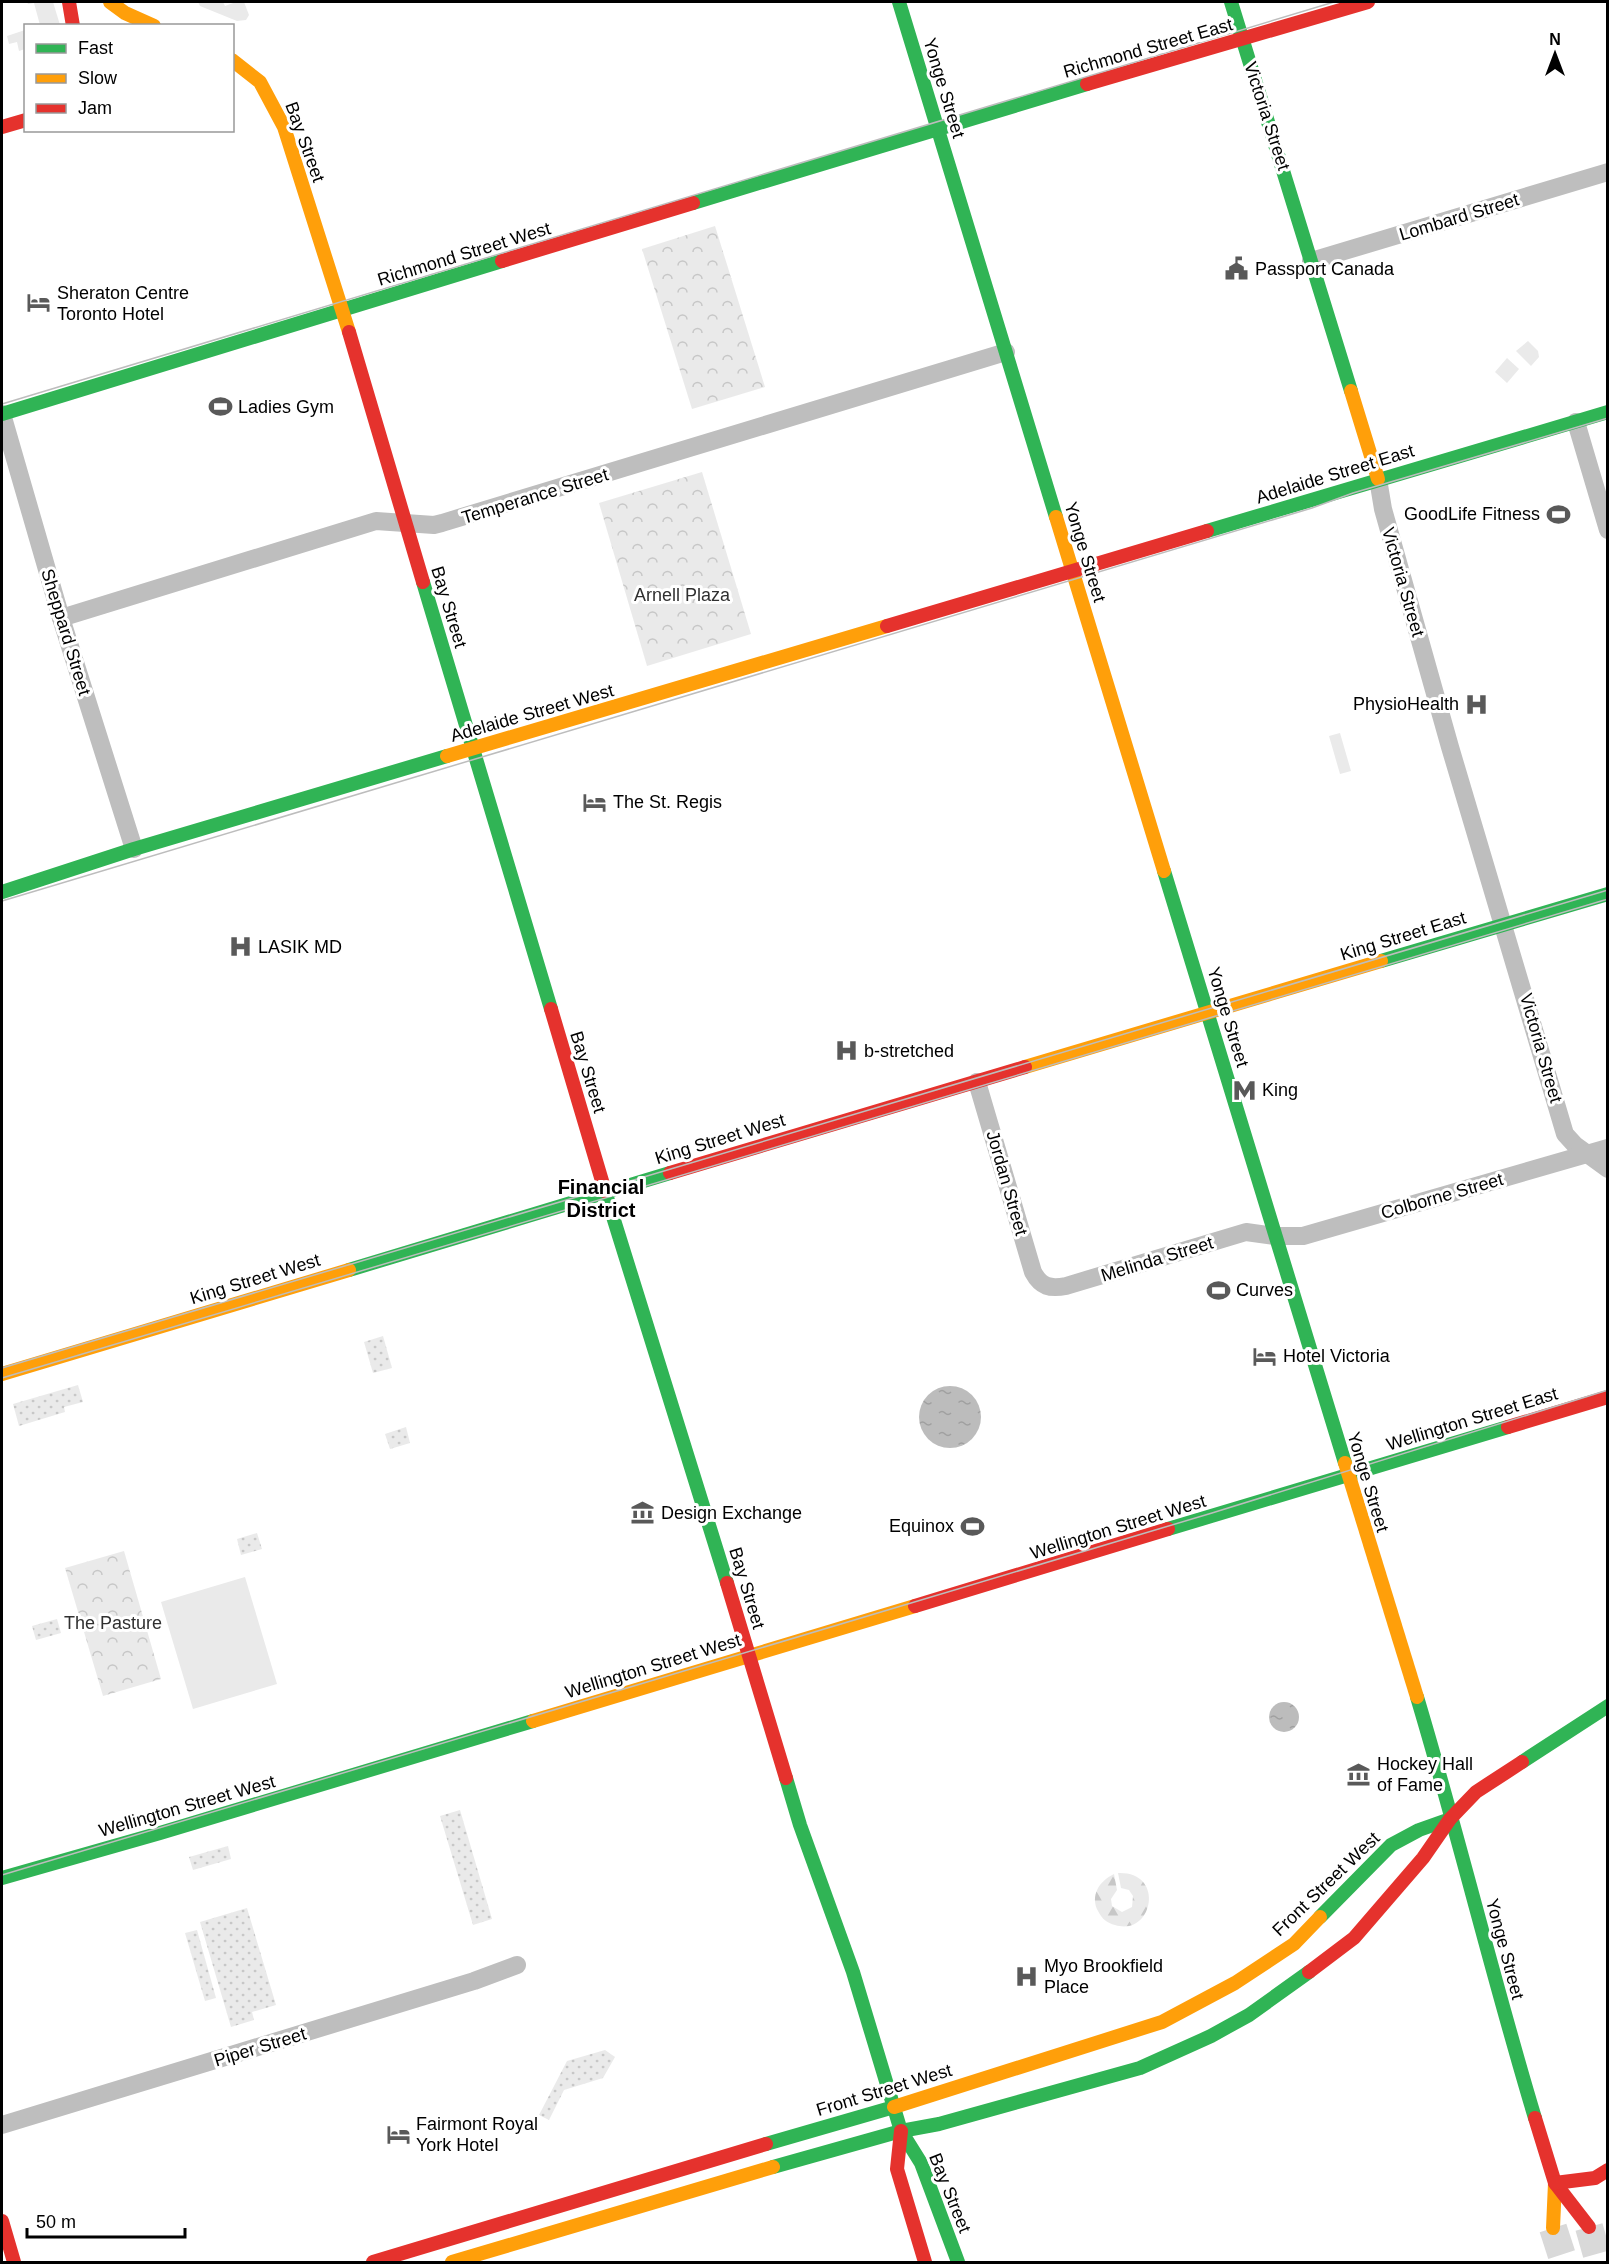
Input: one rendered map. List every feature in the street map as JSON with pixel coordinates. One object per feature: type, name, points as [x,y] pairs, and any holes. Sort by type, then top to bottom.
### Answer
[{"type":"main road","points":[[69,2],[73,24]]},
{"type":"main road","points":[[110,2],[115,7],[150,24]]},
{"type":"main road","name":"Yonge Street","points":[[899,2],[1437,1766],[1506,2023],[1555,2184],[1553,2228]]},
{"type":"main road","name":"Victoria Street","points":[[1231,2],[1378,479]]},
{"type":"main road","name":"Richmond Street East","points":[[938,128],[1368,2]]},
{"type":"main road","name":"Bay Street","points":[[234,62],[260,82],[284,127],[800,1825],[853,1971],[901,2131],[921,2163],[958,2262]]},
{"type":"main road","points":[[2,127],[24,121]]},
{"type":"main road","name":"Richmond Street West","points":[[2,414],[938,128]]},
{"type":"main road","name":"Adelaide Street East","points":[[1073,571],[1608,412]]},
{"type":"main road","name":"Adelaide Street West","points":[[2,892],[134,849],[1073,571]]},
{"type":"main road","name":"King Street East","points":[[1208,1013],[1608,894]]},
{"type":"main road","name":"King Street West","points":[[2,1374],[1208,1013]]},
{"type":"main road","name":"Wellington Street East","points":[[1348,1476],[1608,1397]]},
{"type":"main road","name":"Wellington Street West","points":[[2,1878],[160,1833],[1348,1476]]},
{"type":"main road","points":[[1450,1819],[1476,1792],[1608,1706]]},
{"type":"main road","name":"Front Street West","points":[[373,2262],[894,2107],[1134,2051],[1211,2036],[1275,1998],[1331,1933],[1391,1845],[1419,1830],[1450,1819]]},
{"type":"main road","name":"Front Street West","points":[[452,2262],[863,2140],[939,2124],[1023,2101],[1134,2051],[1162,2022],[1228,1987],[1294,1944],[1331,1933],[1353,1938],[1423,1858],[1450,1819]]},
{"type":"main road","name":"Bay Street","points":[[901,2131],[897,2169],[925,2262]]},
{"type":"main road","points":[[1555,2184],[1595,2178],[1608,2170]]},
{"type":"main road","name":"Yonge Street","points":[[1555,2184],[1588,2227]]},
{"type":"main road","points":[[612,2190],[618,2211]]},
{"type":"main road","points":[[2,2221],[14,2262]]},
{"type":"street","name":"Lombard Street","points":[[1311,261],[1608,172]]},
{"type":"street","name":"Temperance Street","points":[[61,618],[376,521],[434,525],[1006,352]]},
{"type":"street","name":"Sheppard Street","points":[[2,414],[61,618],[134,849]]},
{"type":"street","points":[[1576,422],[1608,530]]},
{"type":"street","name":"Victoria Street","points":[[1378,479],[1392,542],[1455,764],[1505,925],[1565,1134],[1575,1145],[1608,1169]]},
{"type":"street","name":"Jordan Street","points":[[977,1082],[1033,1272],[1040,1283]]},
{"type":"street","name":"Colborne Street","points":[[1275,1236],[1303,1236],[1608,1148]]},
{"type":"street","name":"Melinda Street","points":[[1040,1283],[1050,1287],[1066,1286],[1246,1232],[1275,1236]]},
{"type":"street","name":"Piper Street","points":[[2,2125],[453,1987],[517,1965]]},
{"type":"green space","points":[[27,2],[53,2],[60,24],[40,24],[34,3],[28,4]]},
{"type":"green space","points":[[198,2],[223,2],[225,6],[244,2],[249,15],[246,20],[237,21],[200,6]]},
{"type":"green space","points":[[24,30],[24,49],[19,51],[17,42],[9,44],[7,36]]},
{"type":"green space","points":[[715,226],[765,387],[692,409],[642,249]]},
{"type":"green space","points":[[1528,341],[1538,351],[1539,357],[1531,366],[1516,351]]},
{"type":"green space","points":[[1507,358],[1519,369],[1507,383],[1495,372]]},
{"type":"green space","name":"Arnell Plaza","points":[[702,472],[751,634],[647,666],[599,503]]},
{"type":"green space","points":[[1340,733],[1351,771],[1340,774],[1329,736]]},
{"type":"green space","points":[[383,1336],[392,1368],[373,1373],[364,1342]]},
{"type":"green space","points":[[78,1385],[83,1402],[64,1407],[65,1412],[19,1426],[13,1404]]},
{"type":"green space","points":[[406,1427],[410,1443],[390,1449],[385,1434]]},
{"type":"green space","points":[[257,1533],[262,1549],[241,1555],[237,1539]]},
{"type":"green space","name":"The Pasture","points":[[124,1551],[161,1679],[103,1696],[65,1568]]},
{"type":"green space","points":[[245,1577],[277,1684],[193,1709],[161,1602]]},
{"type":"green space","points":[[57,1619],[61,1633],[36,1640],[32,1626]]},
{"type":"green space","points":[[460,1810],[492,1919],[473,1925],[440,1816]]},
{"type":"green space","points":[[228,1846],[231,1859],[193,1870],[189,1857]]},
{"type":"green space","points":[[1118,1873],[1133,1875],[1143,1882],[1148,1892],[1149,1903],[1145,1913],[1138,1922],[1128,1926],[1107,1922],[1098,1911],[1095,1900],[1100,1885],[1114,1874],[1117,1890],[1111,1899],[1112,1906],[1122,1912],[1132,1907],[1133,1896],[1129,1890],[1121,1888]]},
{"type":"green space","points":[[247,1908],[276,2005],[252,2012],[254,2020],[231,2027],[200,1922]]},
{"type":"green space","points":[[197,1930],[216,1998],[205,2001],[185,1933]]},
{"type":"green space","points":[[605,2050],[615,2057],[603,2078],[564,2090],[549,2120],[539,2115],[567,2061]]},
{"type":"water","points":[[950,1386],[972,1395],[981,1417],[972,1439],[950,1448],[928,1439],[919,1417],[928,1395]]},
{"type":"water","points":[[1284,1702],[1295,1706],[1299,1717],[1295,1728],[1284,1732],[1273,1728],[1269,1717],[1273,1706]]},
{"type":"tunnel","points":[[1589,2227],[1599,2262]]},
{"type":"tunnel","points":[[1553,2228],[1564,2262]]},
{"type":"tram line","points":[[2,404],[1334,2]]},
{"type":"tram line","points":[[2,901],[1608,418]]},
{"type":"tram line","points":[[2,1368],[1608,890]]},
{"type":"tram line","points":[[2,1378],[1608,899]]},
{"type":"tram line","points":[[2,1875],[1212,1513],[1608,1390]]},
{"type":"traffic: fast","points":[[899,2],[1056,517]]},
{"type":"traffic: fast","points":[[1231,2],[1351,391]]},
{"type":"traffic: fast","points":[[693,203],[1087,84]]},
{"type":"traffic: fast","points":[[2,414],[502,261]]},
{"type":"traffic: fast","points":[[1207,531],[1608,412]]},
{"type":"traffic: fast","points":[[423,582],[551,1009]]},
{"type":"traffic: fast","points":[[2,892],[134,849],[447,756]]},
{"type":"traffic: fast","points":[[1164,871],[1345,1463]]},
{"type":"traffic: fast","points":[[1381,961],[1608,894]]},
{"type":"traffic: fast","points":[[349,1270],[670,1173]]},
{"type":"traffic: fast","points":[[605,1191],[727,1583]]},
{"type":"traffic: fast","points":[[1168,1529],[1508,1427]]},
{"type":"traffic: fast","points":[[1417,1697],[1535,2118]]},
{"type":"traffic: fast","points":[[1522,1762],[1608,1706]]},
{"type":"traffic: fast","points":[[2,1878],[533,1721]]},
{"type":"traffic: fast","points":[[786,1778],[800,1825],[853,1972],[901,2131],[921,2163],[958,2262]]},
{"type":"traffic: fast","points":[[1320,1917],[1391,1845],[1419,1830],[1450,1819]]},
{"type":"traffic: fast","points":[[901,2131],[939,2124],[1140,2068],[1211,2036],[1249,2015],[1309,1972]]},
{"type":"traffic: fast","points":[[766,2144],[894,2107]]},
{"type":"traffic: fast","points":[[773,2167],[901,2131]]},
{"type":"traffic: slow","points":[[110,2],[125,13],[150,24]]},
{"type":"traffic: slow","points":[[234,62],[260,82],[284,127],[349,332]]},
{"type":"traffic: slow","points":[[1351,391],[1378,479]]},
{"type":"traffic: slow","points":[[1056,517],[1164,871]]},
{"type":"traffic: slow","points":[[447,756],[887,626]]},
{"type":"traffic: slow","points":[[1025,1067],[1381,961]]},
{"type":"traffic: slow","points":[[2,1374],[349,1270]]},
{"type":"traffic: slow","points":[[1345,1463],[1417,1697]]},
{"type":"traffic: slow","points":[[533,1721],[915,1606]]},
{"type":"traffic: slow","points":[[894,2107],[1162,2022],[1235,1983],[1294,1944],[1320,1917]]},
{"type":"traffic: slow","points":[[452,2262],[773,2167]]},
{"type":"traffic: slow","points":[[1553,2228],[1555,2183]]},
{"type":"traffic: jam","points":[[69,2],[73,24]]},
{"type":"traffic: jam","points":[[1087,84],[1368,2]]},
{"type":"traffic: jam","points":[[2,127],[24,121]]},
{"type":"traffic: jam","points":[[502,261],[693,203]]},
{"type":"traffic: jam","points":[[349,332],[423,582]]},
{"type":"traffic: jam","points":[[887,626],[1207,531]]},
{"type":"traffic: jam","points":[[551,1009],[605,1191]]},
{"type":"traffic: jam","points":[[670,1173],[1025,1067]]},
{"type":"traffic: jam","points":[[1508,1427],[1608,1397]]},
{"type":"traffic: jam","points":[[915,1606],[1168,1529]]},
{"type":"traffic: jam","points":[[727,1583],[786,1778]]},
{"type":"traffic: jam","points":[[1309,1972],[1354,1938],[1423,1858],[1450,1819],[1476,1792],[1522,1762]]},
{"type":"traffic: jam","points":[[1535,2118],[1555,2183],[1589,2227]]},
{"type":"traffic: jam","points":[[901,2131],[897,2169],[925,2262]]},
{"type":"traffic: jam","points":[[373,2262],[766,2144]]},
{"type":"traffic: jam","points":[[1555,2183],[1595,2178],[1608,2170]]},
{"type":"traffic: jam","points":[[2,2221],[14,2262]]},
{"type":"place","name":"Passport Canada","points":[[1237,269]]},
{"type":"place","name":"Sheraton Centre Toronto Hotel","points":[[39,303]]},
{"type":"place","name":"Ladies Gym","points":[[220,407]]},
{"type":"place","name":"GoodLife Fitness","points":[[1558,514]]},
{"type":"place","name":"PhysioHealth","points":[[1477,704]]},
{"type":"place","name":"The St. Regis","points":[[595,802]]},
{"type":"place","name":"LASIK MD","points":[[240,947]]},
{"type":"place","name":"b-stretched","points":[[846,1051]]},
{"type":"place","name":"King","points":[[1244,1090]]},
{"type":"place","name":"Curves","points":[[1218,1290]]},
{"type":"place","name":"Hotel Victoria","points":[[1265,1356]]},
{"type":"place","name":"Design Exchange","points":[[643,1513]]},
{"type":"place","name":"Equinox","points":[[972,1526]]},
{"type":"place","name":"Hockey Hall of Fame","points":[[1359,1774]]},
{"type":"place","name":"Myo Brookfield Place","points":[[1026,1976]]},
{"type":"place","name":"Fairmont Royal York Hotel","points":[[398,2134]]},
{"type":"district","name":"Financial District","points":[[601,1198]]}]
